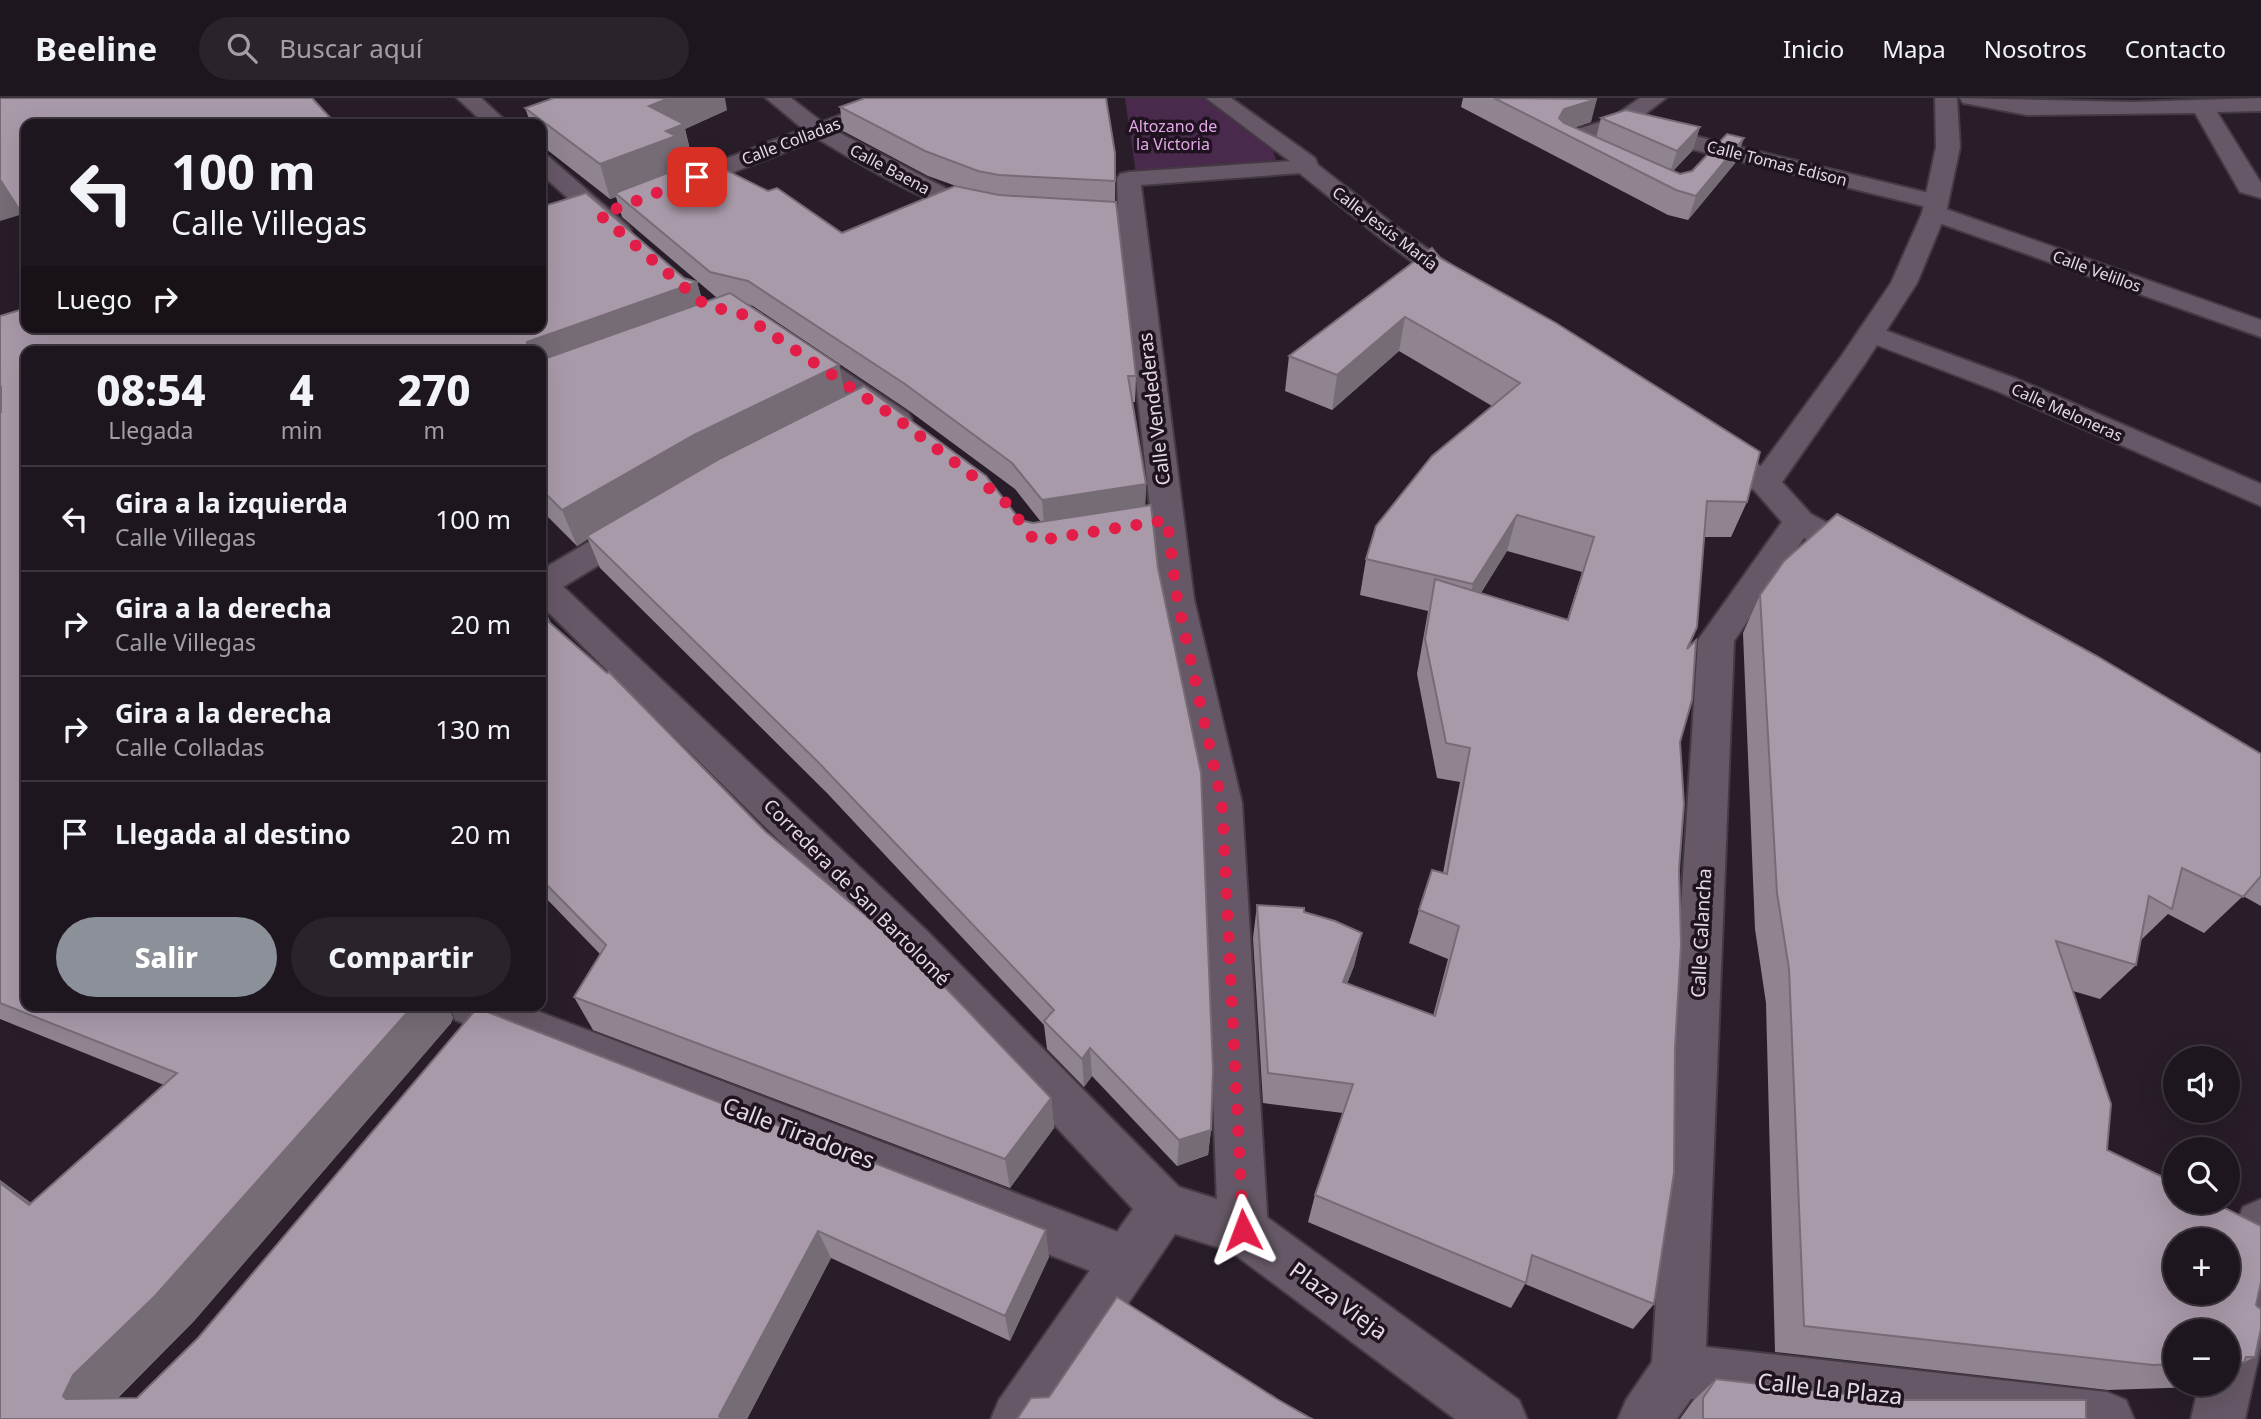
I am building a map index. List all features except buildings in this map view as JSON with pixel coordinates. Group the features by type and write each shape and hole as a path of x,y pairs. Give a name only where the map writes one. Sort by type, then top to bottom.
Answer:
{"street":[{"name":"Calle Baena","path":"777,98 818,130 945,198 1014,210"},
{"name":"Calle Colladas","path":"651,195 904,98"},
{"name":"Calle Jesús María","path":"1217,98 1307,163 1306,167 1393,236 1480,297"},
{"path":"1614,162 1567,140 1618,124 1655,98"},
{"path":"1765,483 1904,283 1935,207 1948,147 1945,98"},
{"path":"1971,98 2027,108 2261,103"},
{"path":"477,100 494,119"},
{"path":"2202,106 2249,187 2261,191"},
{"name":"Calle Tomas Edison","path":"1618,124 1705,155 1935,207"},
{"name":"Calle Vendederas","path":"1243,1230 1222,803 1177,598 1154,522 1118,216 1129,179 1306,167"},
{"path":"546,168 588,219 642,251"},
{"path":"588,219 626,205"},
{"name":"Calle Velillos","path":"1935,207 2261,329"},
{"name":"Calle Meloneras","path":"1871,333 2007,385 2261,496"},
{"path":"774,336 859,408 917,434"},
{"path":"1689,434 1765,483 1799,521 1896,575"},
{"path":"546,582 658,515"},
{"name":"Calle Calancha","path":"1678,1371 1716,640 1799,521"},
{"name":"Corredera de San Bartolomé","path":"546,590 911,943 1164,1208"},
{"name":"Calle Tiradores","path":"475,1022 1126,1260"},
{"path":"1018,1419 1164,1208"},
{"name":"Plaza Vieja","path":"1164,1208 1243,1230 1500,1419"},
{"path":"2240,1320 2261,1224"},
{"path":"1645,1419 1678,1371"},
{"name":"Calle La Plaza","path":"1678,1371 2106,1419"},
{"path":"2218,1419 2223,1396"}],"green space":[{"name":"Altozano de la Victoria","path":"1125,98 1209,98 1271,143 1276,160 1255,167 1136,174"}],"route":[{"path":"697,177 600,215 705,305 742,314 896,418 1002,498 1035,541 1167,520 1177,598 1222,803 1243,1230"}]}
